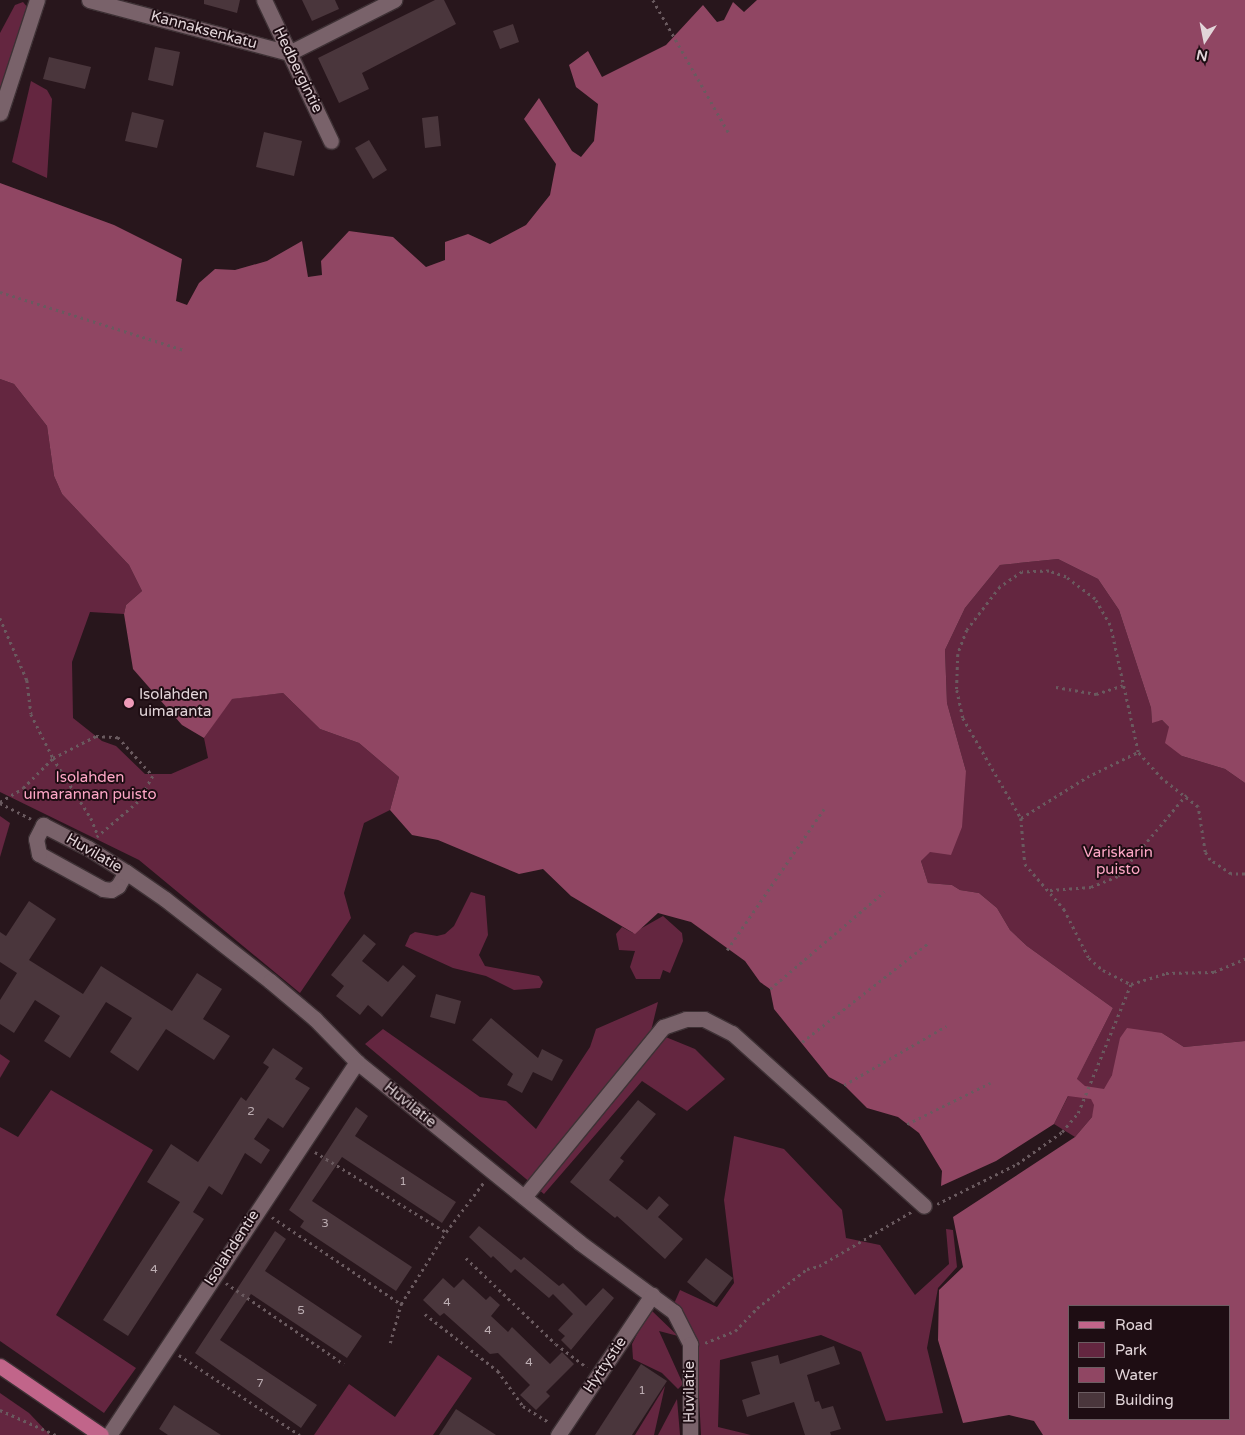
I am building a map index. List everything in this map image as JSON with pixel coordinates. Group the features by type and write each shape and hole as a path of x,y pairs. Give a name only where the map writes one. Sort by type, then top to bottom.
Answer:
{"main road":[{"path":"0,1366 101,1435"}],"street":[{"path":"0,113 37,0"},
{"name":"Kannaksenkatu","path":"90,0 289,52"},
{"name":"Hedbergintie","path":"264,0 332,141"},
{"path":"289,52 394,0"},
{"path":"43,825 36,840 39,854 103,889 111,890 118,886 126,872"},
{"name":"Huvilatie","path":"43,825 126,872 270,981 315,1019 356,1062 524,1197 674,1312 690,1344 690,1435"},
{"path":"524,1197 663,1027 686,1020 704,1020 732,1032 924,1206"},
{"name":"Isolahdentie","path":"109,1435 356,1062"},
{"name":"Hyttystie","path":"559,1432 652,1295"}],"path":[{"path":"653,0 730,135"},
{"path":"0,292 184,350"},
{"path":"1245,874 1231,874 1210,860 1205,852 1198,807 1186,795 1162,779 1138,752 1110,625 1095,599 1066,577 1049,571 1022,572 1000,587 977,613 958,654 957,690 963,718 1021,818 1025,864 1050,890 1089,958 1103,970 1131,984 1166,972 1214,972 1245,959"},
{"path":"0,618 27,680 30,714 52,758 91,818 98,835 138,802 153,776 118,737 96,736 52,758 23,788 0,803 43,825"},
{"path":"1056,688 1080,694 1096,694 1122,685"},
{"path":"1021,818 1087,777 1138,752"},
{"path":"1050,890 1091,887 1118,876 1186,795"},
{"path":"727,950 824,809"},
{"path":"770,988 884,892"},
{"path":"802,1042 927,944"},
{"path":"690,1344 711,1342 735,1331 757,1308 807,1269 819,1266 924,1206 938,1204 1017,1164 1062,1132 1078,1113 1098,1070 1131,984"},
{"path":"844,1085 946,1026"},
{"path":"907,1124 990,1083"},
{"path":"301,1143 446,1232"},
{"path":"390,1343 401,1304 446,1232 492,1171"},
{"path":"258,1208 401,1304"},
{"path":"466,1258 556,1344 599,1375"},
{"path":"214,1276 344,1364"},
{"path":"426,1314 498,1371 523,1406 559,1432"},
{"path":"167,1347 300,1435"},
{"path":"0,1410 56,1435"}],"green space":[{"path":"23,2 29,9 0,94 0,33 15,5"},
{"path":"31,81 47,90 52,99 47,178 12,162"},
{"name":"Isolahden uimarannan puisto","path":"0,379 14,384 47,426 54,476 62,494 129,565 142,591 126,605 124,614 90,612 72,662 73,718 102,741 116,746 145,774 171,774 208,758 204,738 231,699 283,693 320,729 359,743 399,777 390,810 364,823 344,893 351,918 300,993 139,860 0,792"},
{"name":"Variskarin puisto","path":"1058,559 1098,579 1119,610 1151,708 1152,722 1162,720 1169,727 1182,756 1225,769 1245,783 1245,1041 1184,1047 1162,1033 1112,1075 1092,1117 1075,1137 1054,1124 1113,1008 1027,946 1010,930 997,908 979,893 960,890 952,885 928,883 921,861 930,851 966,771 947,703 945,650 965,608 1000,565"},
{"path":"0,816 10,823 0,857"},
{"path":"471,892 485,896 488,935 479,955 485,966 539,976 543,982 540,988 514,990 486,976 453,968 405,946 410,935 415,932 437,936 445,934 454,926"},
{"path":"663,916 682,933 683,941 670,973 663,970 660,979 636,979 630,967 635,951 619,950 616,934 622,927 633,933"},
{"path":"658,1002 651,1031 695,1049 725,1079 687,1111 642,1081 544,1194 365,1044 383,1029 480,1097 506,1101 536,1129 590,1047 596,1029"},
{"path":"0,1054 10,1061 0,1078"},
{"path":"51,1090 153,1150 56,1315 136,1368 104,1413 0,1341 0,1127 18,1137"},
{"path":"734,1136 784,1149 842,1210 846,1238 880,1245 915,1295 949,1264 946,1229 953,1230 957,1267 938,1288 927,1348 943,1413 886,1421 861,1352 821,1335 720,1360 718,1427 751,1435 701,1435 696,1342 673,1306 680,1290 717,1307 734,1283 724,1200"},
{"path":"650,1309 678,1336 659,1331 683,1384 678,1389 662,1373 633,1359 632,1344"},
{"path":"438,1355 472,1378 433,1435 314,1435 349,1384 395,1417"},
{"path":"665,1386 654,1435 635,1435"},
{"path":"0,1393 29,1413 50,1435 0,1435"},
{"path":"677,1399 680,1435 658,1435"}],"water":[{"path":"757,0 1245,0 1245,783 1225,769 1182,756 1165,743 1169,727 1162,720 1152,723 1151,708 1119,610 1098,579 1058,559 1000,565 965,608 945,650 947,703 966,771 962,827 951,855 930,852 921,861 928,883 952,885 960,890 979,893 997,908 1010,930 1027,946 1113,1008 1077,1079 1085,1086 1104,1089 1112,1075 1120,1038 1127,1028 1162,1033 1184,1047 1245,1041 1245,1435 1043,1435 1034,1421 1009,1415 963,1423 938,1340 939,1290 963,1267 953,1217 1075,1137 1092,1117 1094,1105 1091,1099 1068,1096 1054,1124 996,1161 941,1186 942,1171 919,1133 898,1117 867,1108 844,1085 829,1077 774,1009 770,989 760,982 745,961 691,922 658,913 635,934 571,896 543,869 519,874 438,840 412,835 390,810 399,777 359,743 320,729 283,693 232,699 204,738 182,725 133,669 124,614 126,605 142,591 129,565 62,494 54,476 47,426 14,384 0,379 0,183 114,225 182,259 176,301 187,305 199,283 215,269 235,270 267,261 302,241 308,277 322,275 321,261 349,231 393,237 426,267 445,260 445,242 468,234 490,244 526,225 550,195 556,164 524,119 539,98 572,151 581,157 594,141 598,104 576,87 569,65 588,51 602,77 666,45 703,5 717,22 724,20 733,2 744,12"}],"building":[{"path":"204,0 240,0 237,13 204,4"},
{"path":"302,0 335,0 339,9 312,21"},
{"path":"435,0 444,0 456,24 362,73 369,89 339,103 318,58"},
{"path":"513,24 519,42 500,49 493,31"},
{"path":"155,47 180,52 173,86 148,80"},
{"path":"49,57 91,67 85,89 43,79"},
{"path":"132,112 164,120 157,148 125,141"},
{"path":"438,116 441,146 425,148 422,118"},
{"path":"264,132 302,141 294,176 256,167"},
{"path":"369,140 387,170 373,179 355,148"},
{"path":"29,901 56,919 29,960 83,994 101,966 172,1011 197,973 222,989 203,1019 230,1036 214,1060 166,1029 138,1071 110,1052 132,1018 106,1002 70,1058 44,1041 60,1016 35,1000 14,1033 0,1024 0,1000 17,973 0,962 0,932 6,936"},
{"path":"364,934 376,944 362,961 388,982 403,965 416,976 382,1017 368,1005 360,1015 336,996 344,986 331,975"},
{"path":"436,994 461,1001 455,1024 430,1017"},
{"path":"491,1018 538,1058 542,1049 563,1060 552,1081 533,1072 522,1093 507,1085 513,1074 472,1040"},
{"path":"273,1048 303,1068 295,1079 310,1088 283,1128 268,1118 254,1139 270,1150 261,1164 245,1153 222,1195 209,1186 193,1212 204,1219 128,1336 103,1320 180,1202 147,1182 171,1144 198,1162 241,1097 246,1101 269,1067 263,1063"},
{"path":"638,1100 656,1114 620,1158 624,1161 609,1180 647,1210 659,1196 669,1205 658,1217 683,1239 665,1259 617,1216 615,1218 570,1182"},
{"path":"356,1107 368,1116 355,1136 456,1202 442,1223 342,1157 312,1201 412,1267 396,1291 300,1227 304,1221 289,1210"},
{"path":"479,1226 521,1260 524,1257 559,1286 563,1283 586,1306 603,1288 614,1298 571,1350 561,1340 565,1336 558,1330 573,1314 553,1294 549,1298 515,1269 511,1273 493,1256 491,1258 469,1237"},
{"path":"275,1231 286,1239 265,1271 362,1336 347,1358 251,1294 220,1340 317,1405 301,1428 195,1353"},
{"path":"706,1258 733,1278 714,1303 687,1282"},
{"path":"443,1278 454,1288 463,1279 486,1300 490,1296 500,1305 491,1316 508,1332 512,1327 550,1364 562,1352 574,1364 546,1392 550,1396 536,1410 520,1395 530,1385 498,1353 490,1354 444,1313 440,1316 423,1300"},
{"path":"834,1346 840,1364 807,1375 815,1402 819,1401 822,1409 833,1406 841,1429 830,1432 831,1435 805,1435 794,1402 747,1417 742,1400 760,1394 751,1362 778,1355 780,1364"},
{"path":"641,1364 667,1381 632,1435 595,1435"},
{"path":"174,1405 221,1435 168,1435 159,1429"},
{"path":"456,1409 496,1435 439,1435"}],"place":[{"name":"Isolahden uimaranta","path":"129,703"}]}
